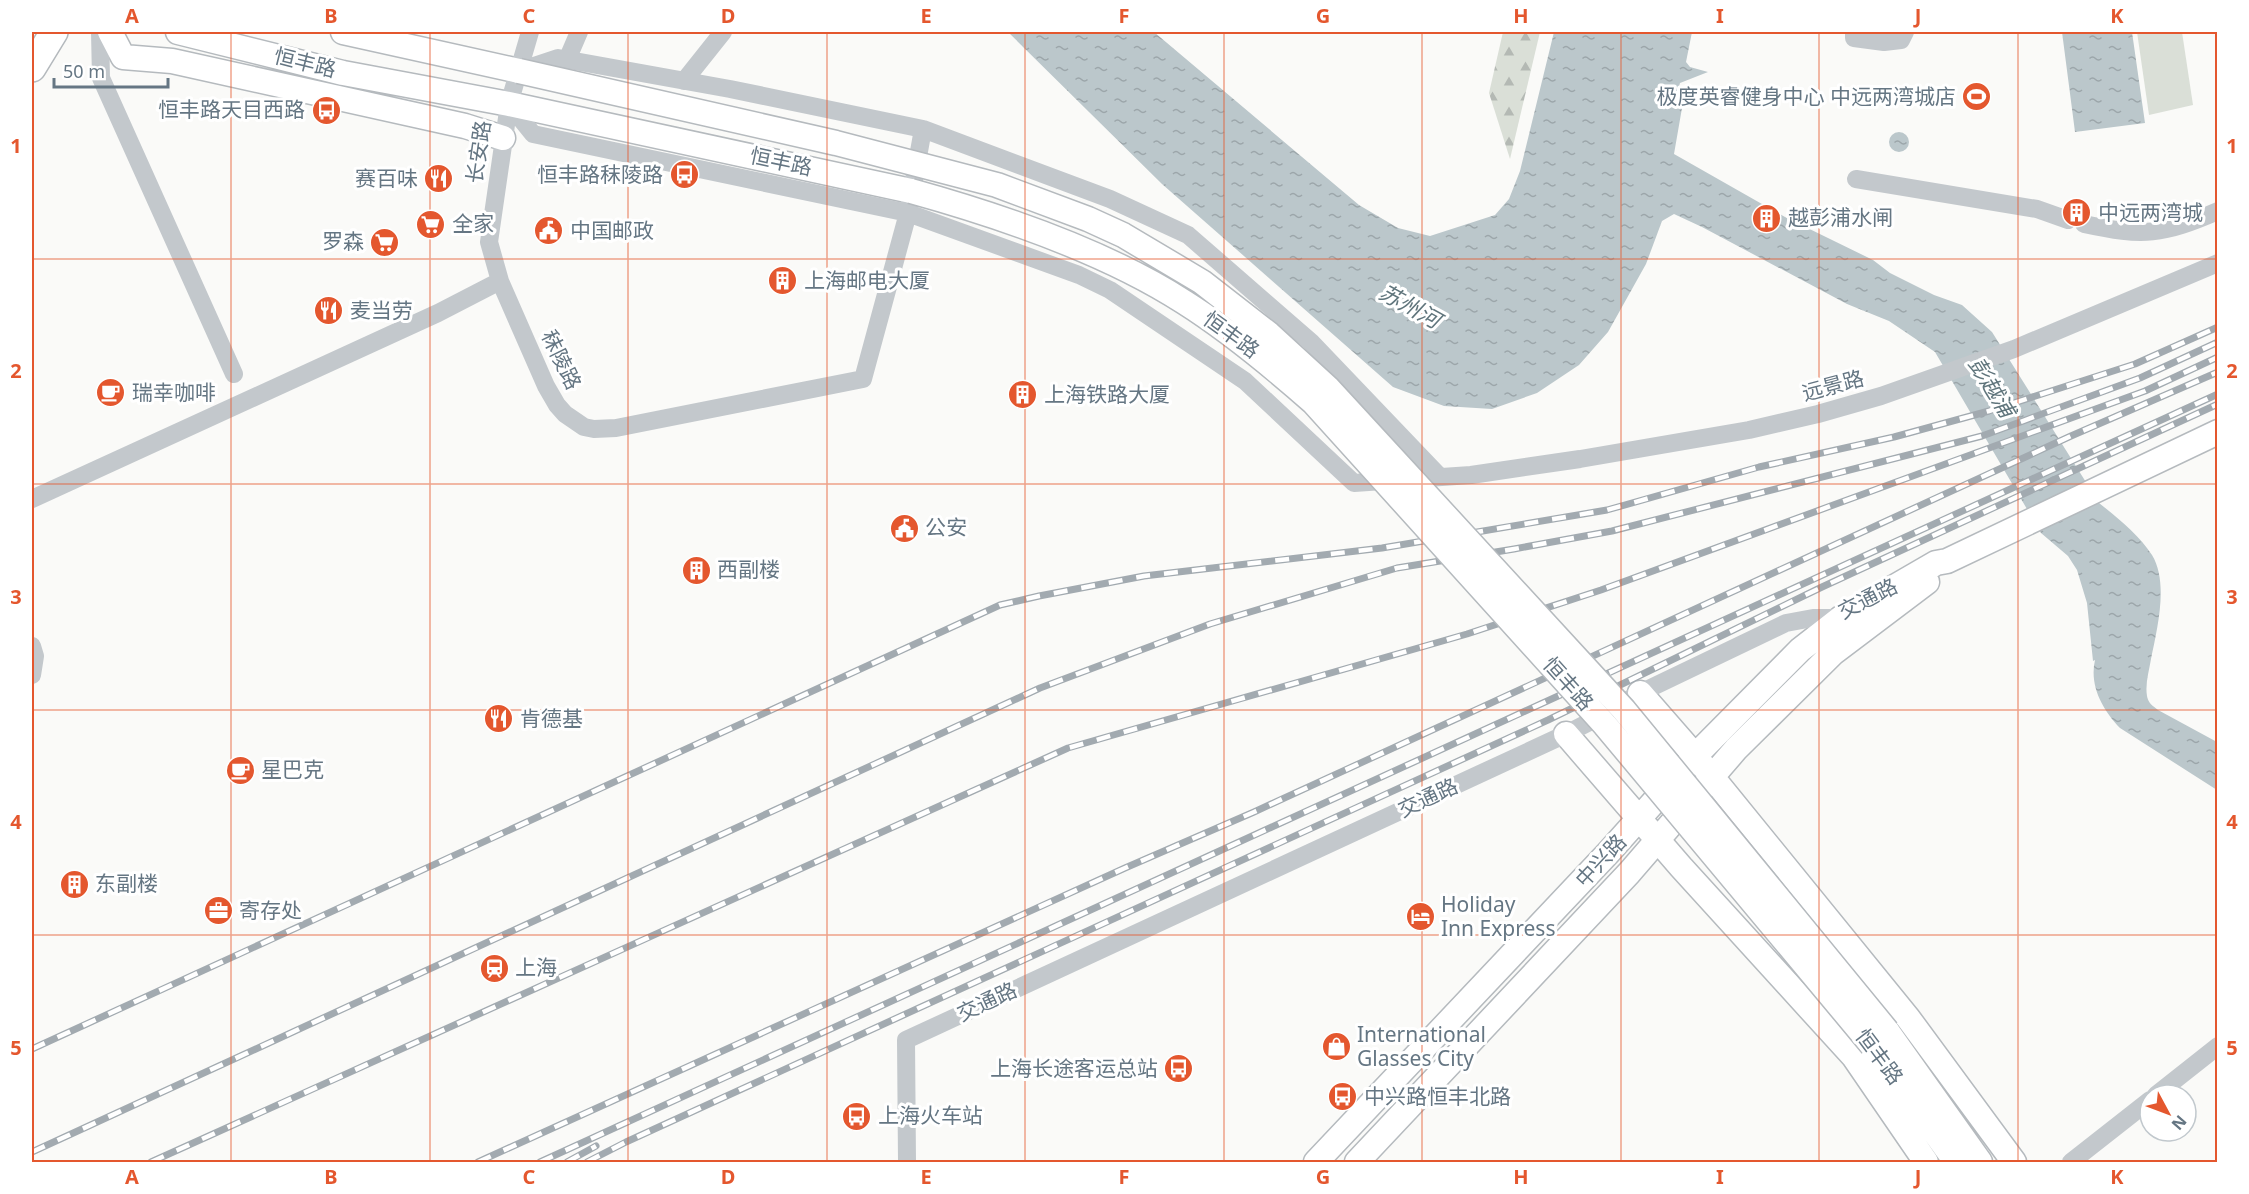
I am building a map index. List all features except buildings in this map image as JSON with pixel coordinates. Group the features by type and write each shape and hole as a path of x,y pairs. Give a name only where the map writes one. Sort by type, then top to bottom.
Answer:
{"highway":[{"path":"32,66 54,32"}],"main road":[{"path":"110,32 123,57 172,61 465,126 503,138"},
{"name":"恒丰路","path":"178,32 343,73 509,104 945,200 1111,261 1164,290 1217,324 1313,402 1605,725 1880,1038 1956,1162"},
{"name":"恒丰路","path":"343,32 836,142 997,185 1088,219 1123,235 1202,282 1261,327 1328,388 1624,710 1880,1038 1980,1162"},
{"path":"383,108 386,80"},
{"name":"交通路","path":"1848,626 1874,597 1936,563 1947,561 2217,432"},
{"name":"中兴路","path":"1316,1162 1640,819 1695,756 1800,650 1848,626"},
{"name":"中兴路","path":"1357,1162 1629,873 1736,748 1815,669 1848,626"},
{"path":"1640,693 1695,756 1908,1018 2014,1162"},
{"name":"恒丰路","path":"1566,734 1657,840 1854,1057 1926,1162"}],"street":[{"path":"100,32 101,78 234,374"},
{"name":"长安路","path":"500,280 489,242 509,104 530,32"},
{"path":"567,60 579,32"},
{"path":"684,81 723,32"},
{"path":"1854,32 1854,38 1884,42 1901,40 1905,32"},
{"path":"519,71 558,58 923,129 1110,199 1188,235 1311,342 1440,477"},
{"name":"远景路","path":"509,104 533,134 908,213 1012,249 1079,276 1110,291 1245,381 1354,483 1471,475 1569,461 1749,430 1818,414 1945,375 2014,349 2217,263"},
{"name":"秣陵路","path":"500,280 546,386 565,414 584,427 616,428 863,379 908,213 923,129"},
{"path":"1856,179 2037,209 2076,222 2120,232 2149,233 2183,226 2217,211"},
{"path":"32,499 438,313 500,280"},
{"name":"交通路","path":"907,1162 906,1040 1566,734 1640,693 1786,623 1813,618 1848,626"},
{"path":"32,646 35,656 32,675"},
{"path":"2171,1083 2217,1046"},
{"path":"2071,1162 2138,1109"}],"green space":[{"path":"1503,32 1540,32 1510,159 1489,93"},
{"path":"2137,32 2182,32 2193,105 2149,115"}],"water":[{"path":"1008,32 1154,32 1359,205 1398,228 1430,236 1495,215 1509,199 1520,171 1554,32 1692,32 1686,62 1690,67 1708,72 1680,83 1674,104 1682,108 1674,154 1785,217 1873,260 1890,273 1934,295 1962,305 1992,332 2099,503 2135,534 2152,555 2157,566 2161,592 2147,682 2148,698 2158,710 2217,742 2217,790 2120,728 2108,713 2099,697 2094,679 2095,660 2093,661 2087,603 2077,570 2068,556 2041,533 1935,352 1889,321 1847,304 1674,214 1662,221 1646,264 1608,332 1579,365 1537,393 1492,409 1444,406 1393,387 1162,184"},
{"path":"2062,32 2132,32 2145,123 2075,132"},
{"path":"1899,132 1906,135 1909,142 1906,149 1899,152 1892,149 1889,142 1892,135"}],"railway":[{"path":"32,1049 1000,605 1144,576 1382,548 1607,510 1759,467 1894,437 1989,411 2135,364 2218,327"},
{"path":"32,1152 1040,688 1210,624 1397,568 1612,531 1982,436 2140,378 2218,342"},
{"path":"151,1162 1068,748 1467,634 1601,590 2145,391 2218,357"},
{"path":"478,1162 1125,868 1254,812 2071,436 2218,372"},
{"path":"540,1162 2218,394"},
{"path":"587,1162 626,1142 1548,720 1822,587 2218,404"},
{"path":"567,1162 596,1146"}],"place":[{"name":"极度英睿健身中心 中远两湾城店","path":"1977,97"},
{"name":"恒丰路天目西路","path":"326,110"},
{"name":"恒丰路秣陵路","path":"684,175"},
{"name":"赛百味","path":"439,179"},
{"name":"中远两湾城","path":"2077,213"},
{"name":"越彭浦水闸","path":"1767,218"},
{"name":"全家","path":"431,224"},
{"name":"中国邮政","path":"549,231"},
{"name":"罗森","path":"385,242"},
{"name":"上海邮电大厦","path":"783,281"},
{"name":"麦当劳","path":"329,311"},
{"name":"瑞幸咖啡","path":"111,393"},
{"name":"上海铁路大厦","path":"1023,395"},
{"name":"公安","path":"904,528"},
{"name":"西副楼","path":"696,570"},
{"name":"肯德基","path":"499,719"},
{"name":"星巴克","path":"240,770"},
{"name":"东副楼","path":"74,884"},
{"name":"寄存处","path":"218,911"},
{"name":"Holiday Inn Express","path":"1420,917"},
{"name":"上海","path":"494,968"},
{"name":"International Glasses City","path":"1336,1047"},
{"name":"上海长途客运总站","path":"1179,1069"},
{"name":"中兴路恒丰北路","path":"1343,1097"},
{"name":"上海火车站","path":"857,1116"}],"water label":[{"name":"苏州河","path":"1410,306"},
{"name":"彭越浦","path":"1992,387"}]}
